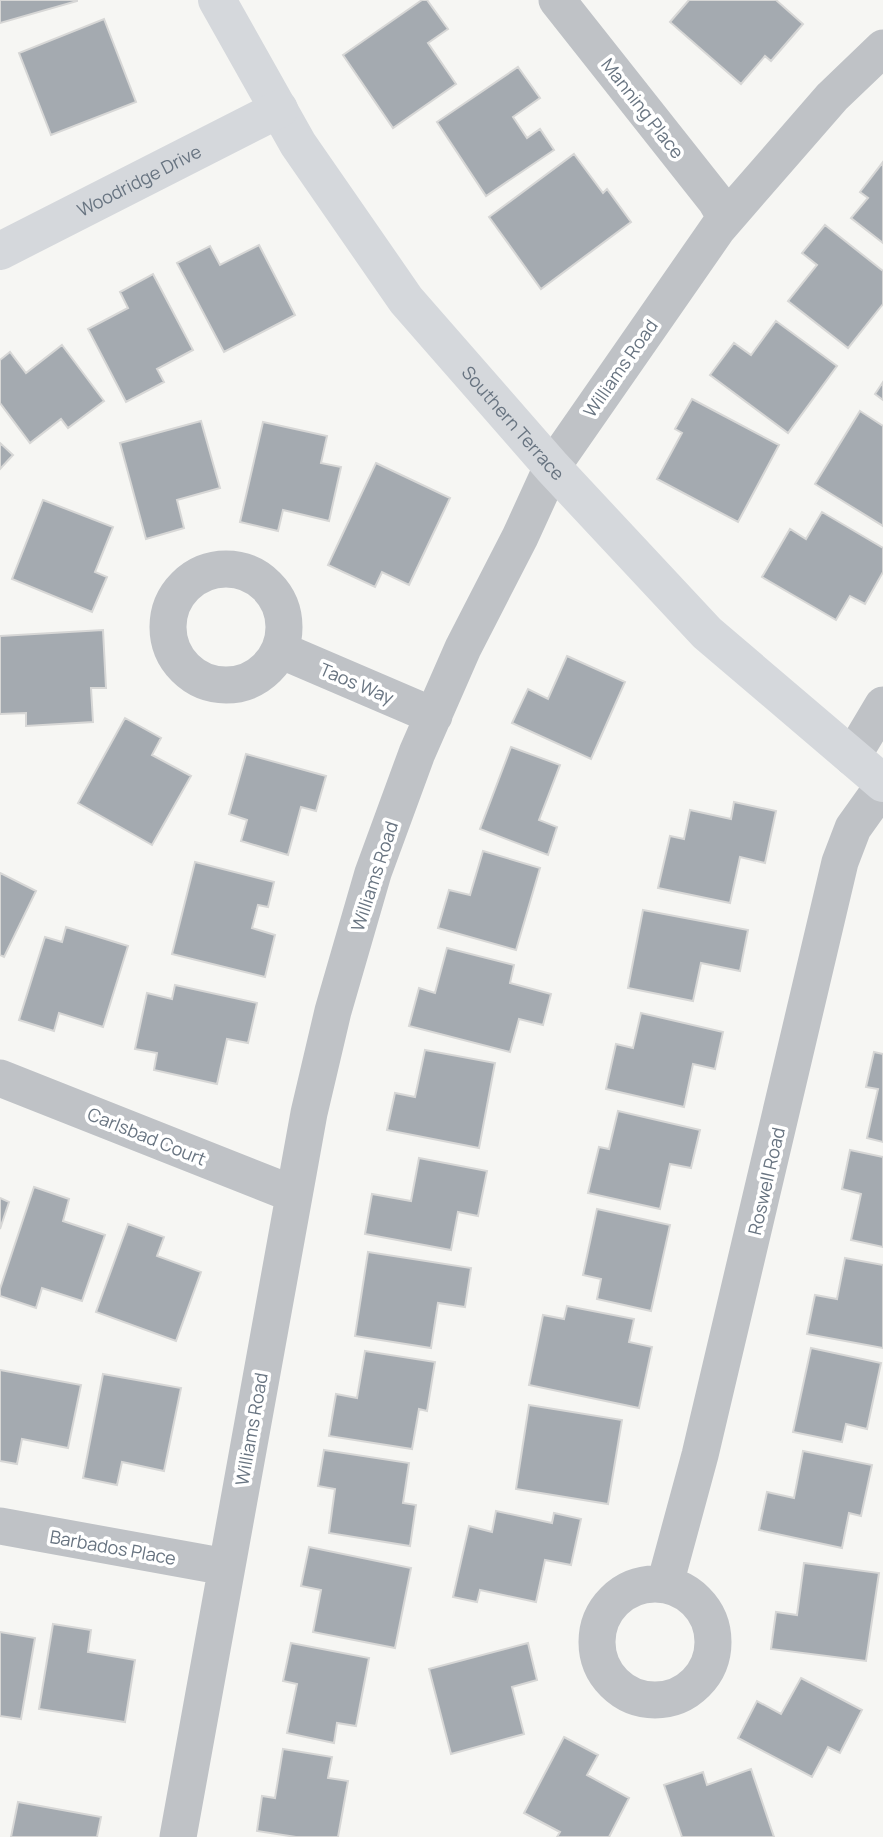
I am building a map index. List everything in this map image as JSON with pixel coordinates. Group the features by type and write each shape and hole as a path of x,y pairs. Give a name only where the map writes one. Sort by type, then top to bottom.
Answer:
{"street":[{"name":"Southern Terrace","path":"217,0 298,144 406,300 551,467 707,633 883,784"},
{"name":"Manning Place","path":"557,0 716,201 726,218"},
{"name":"Williams Road","path":"178,1837 309,1113 333,1011 373,873 434,716 463,648 520,537 551,467 726,218 832,97 883,48"},
{"name":"Woodridge Drive","path":"0,251 279,109"},
{"name":"Taos Way","path":"280,650 434,716"},
{"path":"852,757 883,705"},
{"name":"Roswell Road","path":"665,1584 706,1430 840,862 853,828 883,784"},
{"name":"Carlsbad Court","path":"0,1078 293,1194"},
{"name":"Barbados Place","path":"0,1526 226,1567"}],"building":[{"path":"0,0 77,0 77,1 0,23"},
{"path":"422,0 427,0 448,29 428,43 456,84 393,128 343,55"},
{"path":"689,0 776,0 803,24 771,61 765,56 741,84 670,22"},
{"path":"104,19 136,102 51,135 19,53"},
{"path":"518,67 540,98 513,117 527,138 540,129 554,150 486,196 437,122"},
{"path":"574,154 603,193 607,189 631,222 541,289 489,217"},
{"path":"883,162 883,243 851,218 868,198 860,192"},
{"path":"825,225 883,271 883,304 848,348 788,301 817,265 802,253"},
{"path":"259,245 295,315 224,352 177,263 210,246 220,265"},
{"path":"153,274 193,350 157,369 164,382 126,402 88,329 128,308 120,292"},
{"path":"776,321 837,366 788,433 710,375 734,343 751,355"},
{"path":"62,345 104,401 68,428 61,419 30,443 0,403 0,360 10,352 26,373"},
{"path":"883,382 883,400 875,394"},
{"path":"692,399 779,445 738,522 657,479 682,433 675,429"},
{"path":"860,411 883,426 883,526 815,484"},
{"path":"201,421 220,488 177,500 184,528 146,539 120,443"},
{"path":"263,422 327,436 321,463 341,467 329,521 283,510 278,531 240,522"},
{"path":"0,443 13,455 0,469"},
{"path":"376,463 450,498 409,585 382,572 375,587 328,565"},
{"path":"43,500 113,527 95,572 107,577 92,612 12,579"},
{"path":"822,512 883,548 883,572 865,604 850,596 836,620 762,577 790,529 806,539"},
{"path":"103,630 106,688 91,688 93,722 26,726 26,713 0,714 0,636"},
{"path":"567,656 625,682 591,759 512,723 528,689 548,699"},
{"path":"125,718 161,738 152,755 191,776 152,845 78,803"},
{"path":"511,747 560,765 539,820 557,827 548,855 480,829"},
{"path":"246,754 326,776 316,811 301,807 288,855 241,841 247,820 229,814"},
{"path":"734,802 776,811 765,863 740,857 730,903 658,888 670,836 684,839 690,810 731,819"},
{"path":"483,851 540,868 516,950 438,928 449,890 470,895"},
{"path":"195,862 274,882 268,907 258,905 252,928 275,935 265,977 172,954"},
{"path":"0,873 36,891 4,957 0,955"},
{"path":"643,910 748,930 740,971 701,963 693,1001 628,988"},
{"path":"66,927 128,946 103,1027 59,1013 54,1031 19,1020 45,937 62,942"},
{"path":"447,948 514,965 510,983 551,994 543,1025 519,1019 510,1052 409,1026 419,988 435,993"},
{"path":"175,985 257,1003 248,1043 227,1039 217,1084 154,1070 157,1053 135,1049 147,993 172,999"},
{"path":"641,1013 723,1032 715,1069 693,1064 684,1107 606,1089 616,1044 633,1048"},
{"path":"425,1050 495,1063 479,1148 387,1130 395,1093 415,1097"},
{"path":"874,1052 883,1054 883,1142 867,1138 878,1089 866,1087"},
{"path":"618,1111 700,1130 691,1168 670,1164 660,1209 588,1193 599,1147 609,1149"},
{"path":"850,1150 883,1157 883,1247 851,1240 861,1194 842,1189"},
{"path":"419,1158 487,1171 478,1216 458,1212 451,1250 365,1234 372,1194 411,1201"},
{"path":"34,1187 69,1199 63,1221 105,1235 82,1301 42,1288 36,1308 0,1296"},
{"path":"0,1198 9,1202 0,1229"},
{"path":"597,1209 670,1225 651,1311 597,1299 601,1279 583,1275"},
{"path":"128,1224 164,1237 157,1256 201,1272 176,1341 96,1312"},
{"path":"368,1252 471,1268 465,1307 438,1303 431,1348 355,1336"},
{"path":"845,1258 883,1265 883,1348 807,1334 815,1295 837,1299"},
{"path":"567,1306 634,1319 629,1342 652,1347 639,1408 529,1385 543,1315 564,1319"},
{"path":"811,1348 881,1363 867,1429 846,1424 842,1442 793,1432"},
{"path":"365,1351 435,1362 427,1411 419,1409 412,1449 329,1436 336,1394 357,1398"},
{"path":"0,1370 81,1385 68,1448 22,1439 17,1464 0,1461"},
{"path":"103,1374 181,1388 164,1471 122,1462 117,1485 83,1478"},
{"path":"529,1405 622,1420 608,1504 516,1489"},
{"path":"324,1450 409,1463 403,1503 416,1505 410,1546 329,1533 335,1489 318,1486"},
{"path":"803,1451 872,1465 861,1516 849,1513 842,1548 759,1530 767,1492 794,1498"},
{"path":"496,1511 552,1523 554,1513 581,1519 571,1565 545,1560 536,1602 480,1590 477,1602 453,1597 469,1526 492,1532"},
{"path":"309,1547 411,1568 395,1648 313,1632 321,1590 301,1586"},
{"path":"804,1563 879,1573 866,1661 771,1649 776,1612 797,1615"},
{"path":"53,1624 91,1630 88,1652 135,1660 125,1722 39,1709"},
{"path":"0,1632 35,1638 21,1719 0,1716"},
{"path":"291,1643 369,1658 356,1726 337,1723 334,1743 287,1733 297,1684 283,1681"},
{"path":"528,1643 537,1680 512,1687 524,1734 451,1754 429,1669"},
{"path":"801,1678 862,1710 840,1753 828,1747 812,1777 738,1738 757,1701 781,1714"},
{"path":"564,1737 598,1755 587,1775 629,1798 609,1837 557,1837 560,1832 524,1813"},
{"path":"283,1749 332,1757 328,1778 348,1781 338,1837 296,1837 257,1831 262,1796 275,1798"},
{"path":"751,1769 774,1837 682,1837 664,1785 703,1772 707,1785"},
{"path":"18,1802 101,1817 97,1837 11,1837"}]}
